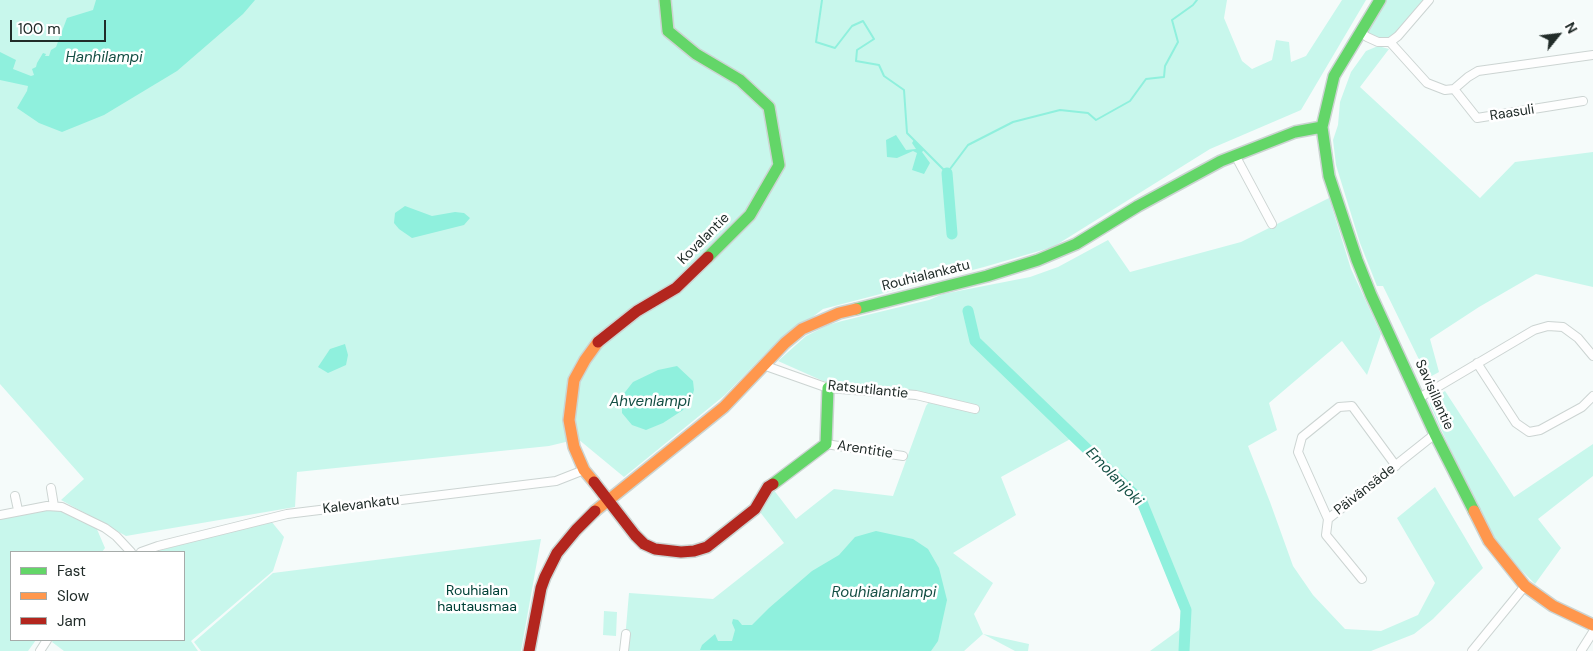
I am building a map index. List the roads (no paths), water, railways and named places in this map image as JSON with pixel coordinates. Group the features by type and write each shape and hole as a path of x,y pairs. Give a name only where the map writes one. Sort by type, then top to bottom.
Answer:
{"street":[{"name":"Kovalantie","path":"665,0 668,31 696,54 740,80 769,107 778,166 750,215 676,288 637,311 598,342 574,380 569,420 574,447 584,470 644,544 655,549 681,552 707,547 755,509 768,487 826,444"},
{"path":"1322,127 1334,76 1380,0"},
{"path":"1360,32 1367,38 1378,42 1390,42 1398,36 1429,0"},
{"path":"1390,42 1427,83 1445,90 1454,89 1478,71 1593,55"},
{"name":"Raasuli","path":"1454,89 1477,118 1583,101"},
{"name":"Rouhialankatu","path":"529,651 540,588 557,553 576,530 607,500 724,407 785,342 802,329 827,317 987,276 1053,254 1076,244 1108,223 1186,179 1235,156 1295,132 1322,127"},
{"name":"Savisillantie","path":"1322,127 1329,176 1357,260 1371,295 1435,434 1489,541 1525,586 1553,606 1593,625"},
{"path":"1235,156 1272,224"},
{"path":"1419,398 1534,330 1548,326 1563,327 1578,338 1593,356"},
{"path":"1477,363 1516,423 1529,432 1540,430 1582,407 1593,396"},
{"name":"Ratsutilantie","path":"763,365 828,388 916,395 975,409"},
{"path":"826,444 828,388"},
{"path":"1328,519 1298,452 1302,437 1339,407 1352,406 1396,466"},
{"name":"Päivänsäde","path":"1362,579 1326,535 1328,519 1435,434"},
{"name":"Arentitie","path":"826,444 904,456"},
{"name":"Kalevankatu","path":"144,551 287,514 556,481 584,470"},
{"path":"50,488 54,506"},
{"path":"15,496 18,510"},
{"path":"0,515 18,510 54,506 62,507 105,528 116,536 128,551 158,546"},
{"path":"1472,651 1525,586"},
{"path":"1582,651 1593,632"},
{"path":"624,651 626,634"}],"water":[{"name":"Hanhilampi","path":"96,0 255,0 243,14 177,71 104,115 62,132 39,123 17,108 28,86 0,80 0,52 16,60 13,69 31,76 34,75 32,69 36,67 43,53 46,54 45,56 49,56 51,50 56,47 67,18 93,10"},
{"path":"896,135 906,150 916,149 912,143 914,140 924,150 922,152 930,163 924,174 912,170 917,153 913,151 897,158 887,157 886,140"},
{"path":"405,206 432,216 455,212 464,213 470,218 464,225 412,238 394,223 395,213"},
{"path":"345,344 348,355 346,365 328,373 318,367 330,349"},
{"name":"Ahvenlampi","path":"677,366 693,381 694,390 692,397 683,410 663,423 646,430 632,425 622,413 622,396 633,382 658,370"},
{"name":"Rouhialanlampi","path":"876,531 913,539 928,549 939,568 947,600 938,641 931,651 700,650 702,645 715,634 718,641 732,641 735,630 732,623 733,619 738,620 742,625 752,625 812,571 839,555 855,537"}],"waterway":[{"path":"822,0 816,42 835,48 852,26 863,21 874,39 857,50 856,61 879,65 884,76 904,90 907,133 947,173 968,145 1013,122 1060,110 1088,113 1096,120 1130,101 1146,79 1164,77 1165,66 1178,42 1172,20 1197,0"},
{"path":"947,173 952,234"},
{"name":"Emolanjoki","path":"968,311 975,341 1142,502 1186,610 1184,651"}],"park label":[{"name":"Rouhialan hautausmaa","path":"477,600"}]}
